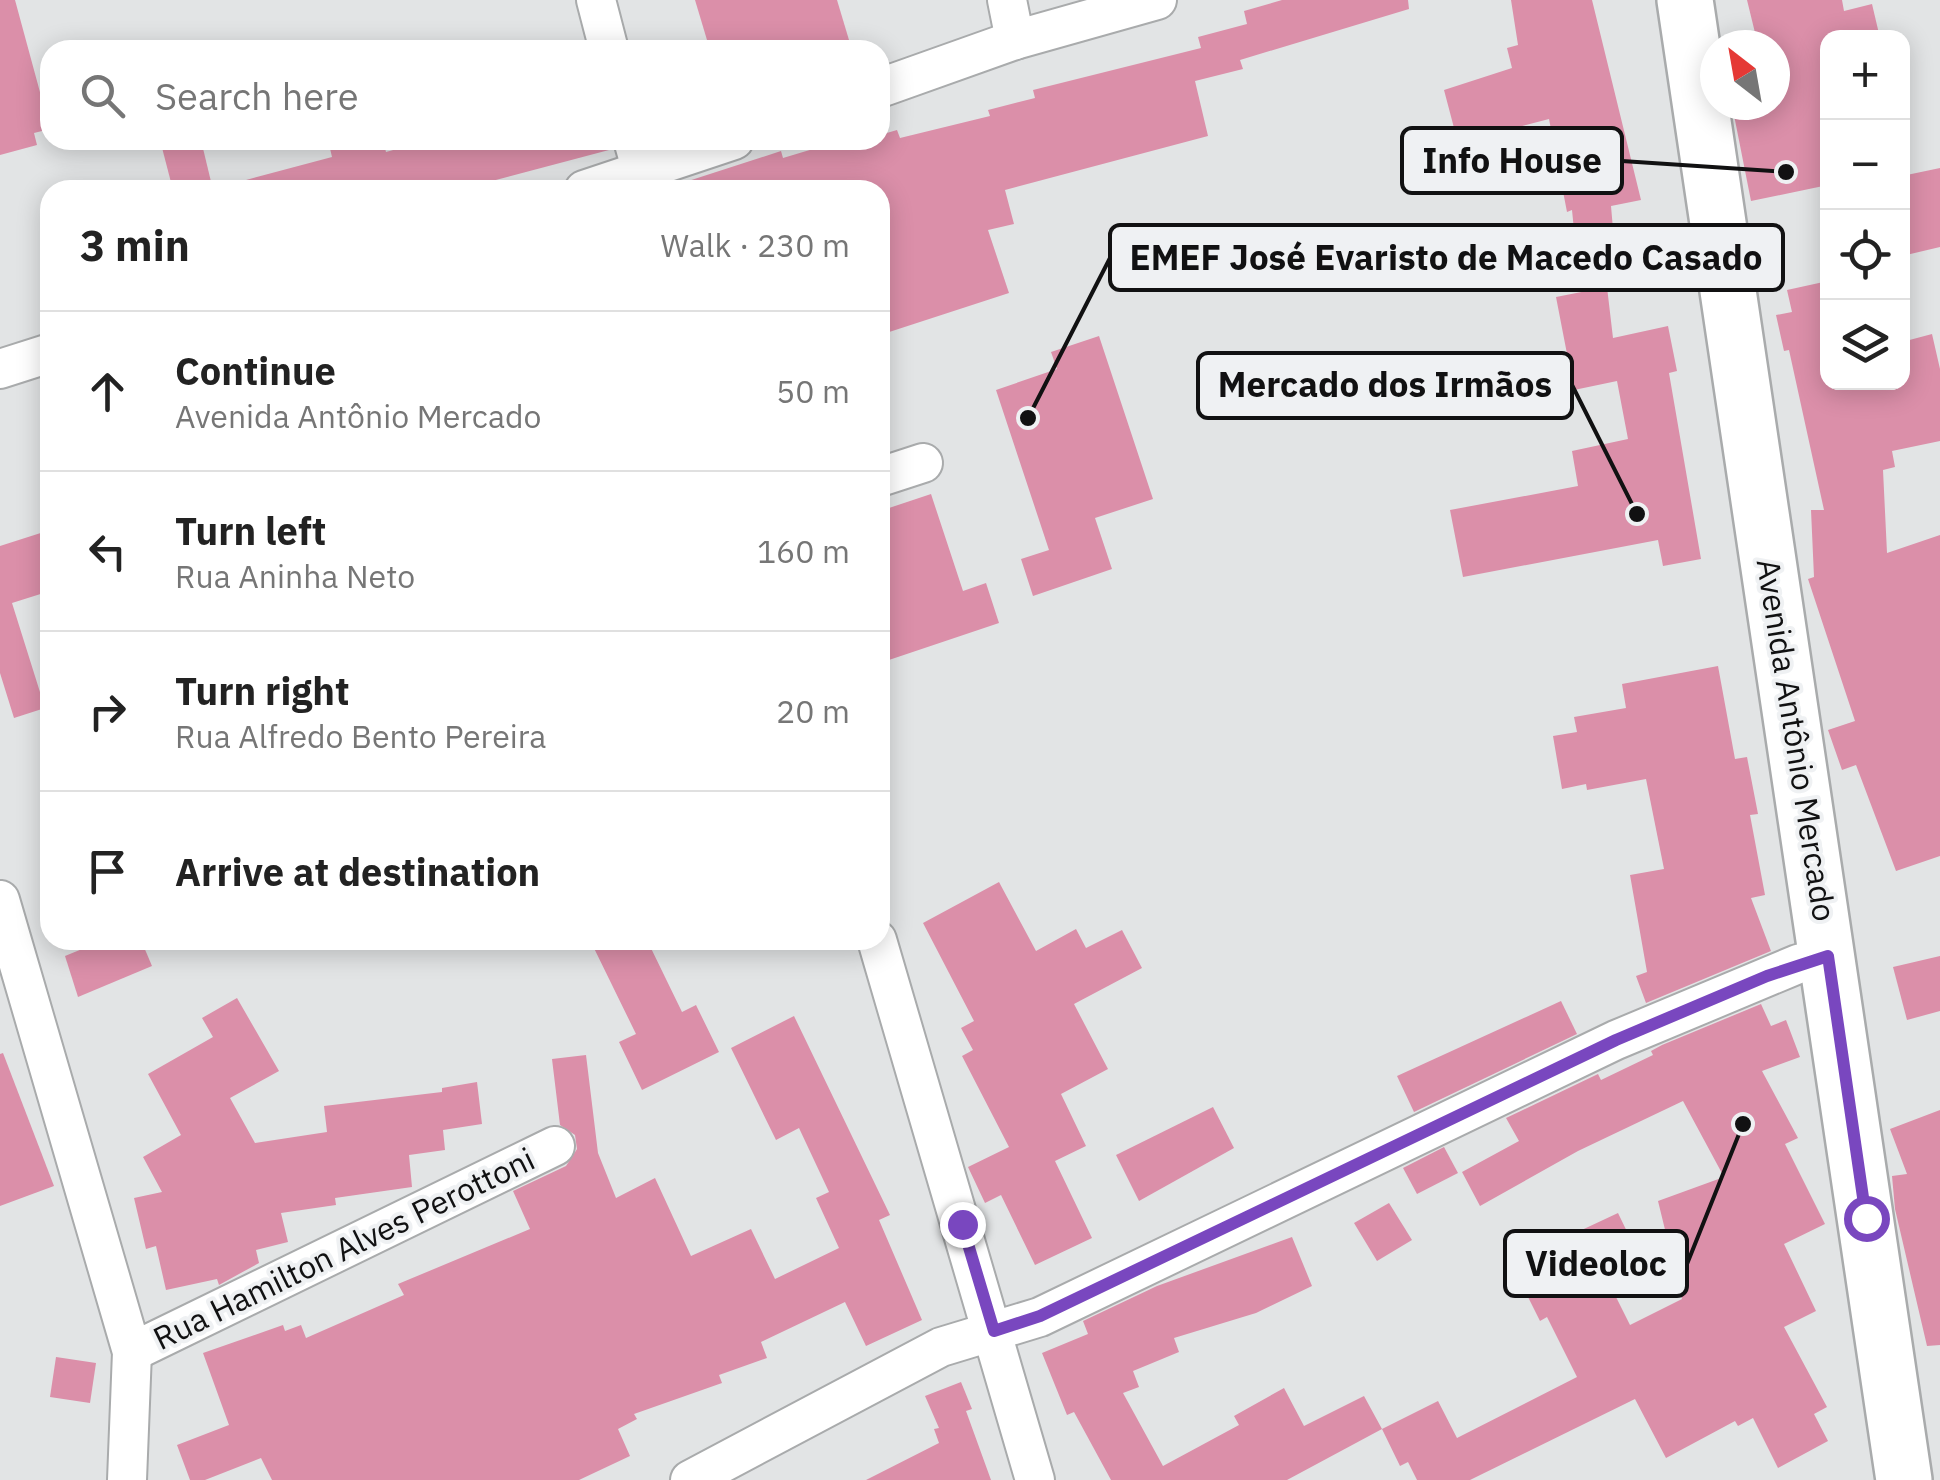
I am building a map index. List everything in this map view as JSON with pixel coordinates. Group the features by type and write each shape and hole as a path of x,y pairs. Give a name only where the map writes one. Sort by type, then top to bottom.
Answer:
{"street":[{"path":"596,0 606,40"},
{"path":"1007,0 1015,40"},
{"path":"890,84 1015,40 1157,0"},
{"name":"Avenida Antônio Mercado","path":"1685,0 1904,1480"},
{"path":"610,180 701,150"},
{"path":"0,368 40,356"},
{"path":"890,474 923,463"},
{"path":"0,900 132,1352 127,1480"},
{"path":"880,950 1035,1480"},
{"path":"690,1480 941,1347 1040,1316 1616,1040 1767,976 1828,956"},
{"name":"Rua Hamilton Alves Perottoni","path":"132,1352 555,1146"}],"building":[{"path":"0,0 15,0 40,92 40,132 34,133 37,145 0,155"},
{"path":"695,0 837,0 849,40 707,40"},
{"path":"1282,0 1408,0 1409,9 1240,60 1243,69 1195,81 1208,136 1005,190 1014,224 988,230 1009,293 890,332 890,180 691,180 781,151 783,158 810,150 890,150 890,132 897,130 900,138 990,116 988,110 1035,98 1033,90 1201,48 1198,37 1247,24 1244,11"},
{"path":"1511,0 1592,0 1641,200 1611,206 1617,275 1579,280 1572,210 1567,212 1549,119 1458,143 1444,90 1512,68 1507,48 1518,45"},
{"path":"1747,0 1842,0 1844,11 1872,4 1878,30 1820,30 1820,187 1751,201 1735,120 1790,120 1790,30 1754,30"},
{"path":"163,150 203,150 211,180 170,180"},
{"path":"330,150 609,150 496,180 246,180 332,157"},
{"path":"1940,168 1940,247 1910,254 1910,210 1910,174"},
{"path":"1820,283 1820,390 1910,390 1910,340 1932,334 1940,369 1940,441 1892,451 1895,467 1883,470 1887,553 1940,535 1940,856 1896,871 1856,765 1842,770 1828,730 1855,721 1808,579 1814,577 1811,510 1824,510 1789,350 1784,351 1776,315 1792,312 1787,290"},
{"path":"1607,287 1613,338 1668,326 1677,371 1669,373 1701,559 1663,566 1658,540 1463,577 1450,510 1578,486 1572,451 1628,439 1617,381 1574,390 1556,297"},
{"path":"1099,336 1153,499 1095,518 1112,569 1033,596 1021,559 1049,550 996,390 1057,369 1051,352"},
{"path":"931,494 963,591 986,583 999,623 890,660 890,508"},
{"path":"40,533 40,594 12,603 40,692 40,710 14,718 0,673 0,546"},
{"path":"1718,666 1735,759 1747,757 1758,814 1750,815 1765,895 1751,898 1771,951 1646,1003 1636,976 1647,972 1630,875 1664,869 1646,779 1587,790 1586,784 1562,789 1553,736 1577,732 1574,717 1626,708 1622,684"},
{"path":"999,882 1036,951 1076,929 1086,948 1122,930 1142,968 1074,1004 1108,1069 1061,1094 1086,1146 1055,1161 1092,1238 1035,1265 1001,1195 985,1203 968,1167 1009,1147 962,1056 973,1050 961,1028 974,1021 923,923"},
{"path":"80,950 145,950 152,966 78,997 65,956"},
{"path":"595,950 652,950 682,1012 696,1005 719,1052 642,1090 619,1042 636,1034"},
{"path":"1940,956 1940,1011 1907,1020 1893,967"},
{"path":"237,998 279,1071 230,1098 255,1143 327,1132 324,1106 442,1092 442,1088 477,1082 482,1124 443,1130 445,1150 409,1155 412,1187 335,1198 336,1205 281,1213 288,1242 256,1250 259,1263 219,1285 217,1279 166,1290 156,1246 146,1249 134,1198 162,1192 143,1157 181,1135 148,1074 213,1037 202,1018"},
{"path":"1561,1001 1577,1034 1414,1112 1397,1076"},
{"path":"1761,1004 1771,1026 1786,1020 1800,1057 1762,1071 1798,1138 1785,1144 1825,1224 1784,1244 1816,1311 1784,1327 1827,1407 1814,1414 1828,1441 1778,1468 1753,1418 1738,1426 1735,1421 1666,1458 1635,1399 1470,1480 1417,1480 1408,1462 1400,1466 1382,1429 1438,1401 1457,1438 1577,1377 1547,1317 1540,1321 1511,1263 1618,1213 1633,1244 1598,1261 1630,1325 1682,1299 1658,1201 1724,1177 1683,1101 1578,1151 1480,1206 1462,1172 1519,1141 1506,1118 1598,1074 1601,1080 1653,1055 1651,1051 1662,1045"},
{"path":"794,1016 890,1215 879,1220 922,1320 866,1346 845,1302 761,1342 767,1358 719,1375 722,1383 634,1414 637,1419 618,1429 630,1456 579,1480 272,1480 261,1458 205,1480 190,1480 177,1445 229,1425 203,1353 283,1325 285,1331 301,1325 306,1338 404,1295 398,1284 530,1229 513,1191 566,1166 577,1149 575,1135 560,1125 552,1059 586,1055 598,1153 616,1198 655,1178 691,1256 751,1229 775,1279 839,1248 816,1198 829,1192 799,1128 776,1140 731,1048"},
{"path":"3,1053 54,1186 0,1206 0,1054"},
{"path":"1213,1107 1234,1148 1139,1201 1116,1155"},
{"path":"1940,1110 1940,1345 1927,1346 1895,1209 1892,1176 1907,1174 1890,1129"},
{"path":"1444,1147 1458,1173 1417,1194 1403,1168"},
{"path":"1389,1203 1412,1240 1377,1261 1354,1223"},
{"path":"1292,1237 1312,1286 1256,1313 1174,1338 1179,1352 1133,1371 1139,1387 1123,1393 1163,1466 1239,1425 1234,1416 1284,1388 1304,1426 1364,1396 1382,1429 1287,1480 1111,1480 1074,1412 1067,1415 1042,1353 1088,1334 1083,1321 1157,1286"},
{"path":"56,1357 96,1363 90,1403 50,1397"},
{"path":"961,1382 972,1409 966,1411 991,1480 866,1480 939,1443 934,1429 939,1428 925,1396"}],"place":[{"name":"Info House","path":"1786,172"},
{"name":"EMEF José Evaristo de Macedo Casado","path":"1028,418"},
{"name":"Mercado dos Irmãos","path":"1637,514"},
{"name":"Videoloc","path":"1743,1124"}],"route":[{"path":"962,1224 994,1331 1040,1316 1616,1040 1767,976 1828,956 1866,1218"}]}
